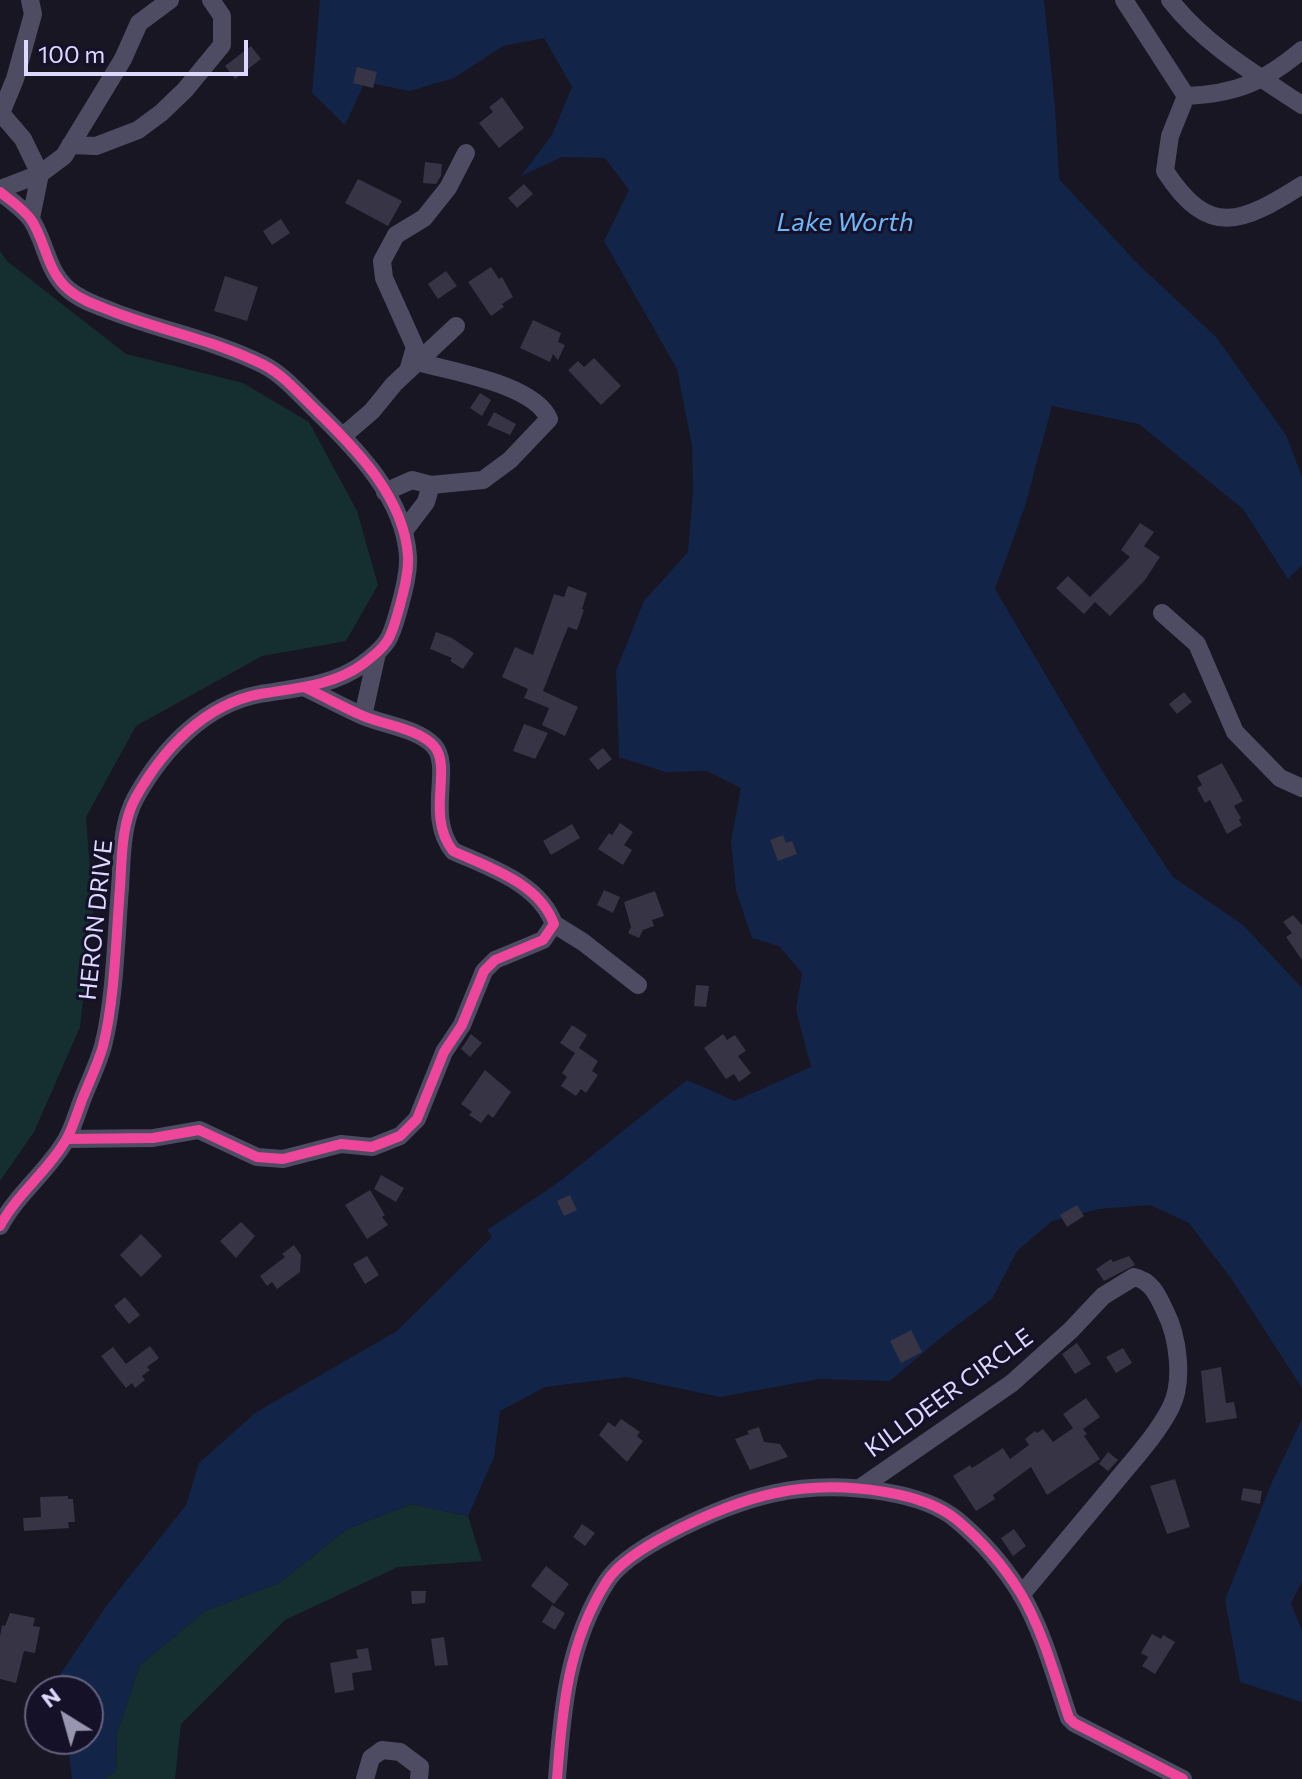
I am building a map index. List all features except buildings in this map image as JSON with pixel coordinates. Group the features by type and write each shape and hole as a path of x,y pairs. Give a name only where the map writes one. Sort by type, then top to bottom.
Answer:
{"street":[{"path":"30,0 33,14 15,79 1,113 23,139 40,174 31,218"},
{"path":"0,190 40,174 64,156 123,59 139,23 170,0"},
{"path":"70,145 96,146 138,130 185,90 222,45 222,16 211,0"},
{"path":"1124,0 1186,96"},
{"path":"1170,0 1202,34 1243,68 1302,105"},
{"path":"1186,96 1218,95 1263,80 1302,50"},
{"path":"1186,96 1170,136 1165,171 1190,204 1213,218 1232,219 1264,208 1302,185"},
{"path":"413,366 415,347 384,278 382,261 396,235 424,218 448,188 466,153"},
{"name":"HERON DRIVE","path":"0,190 31,218 52,269 69,290 99,306 230,351 268,367 286,380 343,436 393,502 404,531 408,557 405,587 394,633 377,653 357,668 306,688 235,701 203,718 175,743 135,799 127,820 124,842 115,960 103,1047 67,1139 0,1226"},
{"path":"343,436 456,326"},
{"path":"385,492 412,480 431,485 483,480 510,460 549,419 544,409 515,389 413,366"},
{"path":"404,531 426,502 431,485"},
{"path":"1162,613 1197,644 1235,732 1280,778 1302,788"},
{"path":"363,716 377,653"},
{"path":"306,688 363,716 422,737 436,747 442,762 438,814 453,851 505,874 535,895 550,911 554,924 583,942 638,985"},
{"path":"67,1139 153,1138 199,1130 257,1157 283,1159 341,1144 372,1147 400,1136 417,1119 444,1052 462,1025 484,971 495,960 543,940 554,924"},
{"name":"KILLDEER CIRCLE","path":"860,1488 1012,1383 1071,1330 1103,1296 1134,1277 1145,1279 1170,1320 1177,1344 1178,1372 1173,1405 1140,1452 1021,1595"},
{"path":"557,1779 567,1680 579,1637 608,1578 644,1547 715,1510 793,1489 860,1488 908,1496 955,1518 994,1556 1021,1595 1069,1718 1183,1779"},
{"path":"365,1779 371,1758 382,1750 400,1752 420,1767 419,1779"}],"green space":[{"path":"0,251 7,261 126,354 243,383 309,422 357,511 378,585 346,641 262,656 136,726 86,817 93,910 80,1027 34,1132 0,1181"},
{"path":"411,1504 468,1516 482,1561 398,1567 285,1620 181,1724 175,1779 104,1779 116,1771 117,1733 140,1665 205,1611 279,1583 347,1529"}],"water":[{"name":"Lake Worth","path":"320,0 1044,0 1059,179 1138,264 1216,337 1286,435 1302,477 1302,565 1288,579 1243,509 1139,424 1052,406 1025,506 995,589 1106,777 1173,877 1243,925 1302,988 1302,1388 1233,1281 1189,1223 1150,1205 1098,1209 1052,1221 1017,1251 992,1299 890,1381 819,1379 720,1397 626,1377 545,1387 500,1411 494,1457 468,1516 411,1504 347,1529 279,1583 205,1611 140,1665 117,1733 116,1771 104,1779 72,1779 69,1755 104,1755 104,1675 60,1675 107,1605 186,1505 199,1463 255,1413 397,1331 492,1237 487,1230 555,1185 687,1080 735,1101 811,1067 796,1010 802,973 779,946 752,938 736,890 731,841 741,788 707,771 665,772 619,757 616,671 644,601 688,552 693,491 692,446 677,369 604,241 629,190 605,158 562,157 521,176 552,135 572,87 544,38 503,46 454,78 410,91 365,82 345,125 312,93"},
{"path":"1302,1419 1302,1581 1291,1603 1302,1631 1302,1702 1240,1682 1225,1600 1272,1482"}],"cycle path":[{"path":"0,192 32,221 56,275 74,294 114,312 246,357 286,380 348,442 376,476 398,514 408,556 405,587 392,632 385,645 372,657 326,682 240,699 204,718 159,762 136,797 125,830 113,988 101,1053 66,1140 0,1226"},
{"path":"67,1139 153,1138 199,1130 257,1157 283,1159 341,1144 372,1147 400,1136 417,1119 444,1052 462,1025 484,971 495,960 543,940 554,924 547,910 525,887 453,851 441,822 441,767 434,746 419,735 361,715 306,688"},
{"path":"557,1779 561,1727 575,1652 594,1604 613,1574 652,1543 722,1509 773,1494 826,1487 904,1496 932,1505 957,1520 992,1554 1029,1608 1069,1718 1183,1779"}]}
